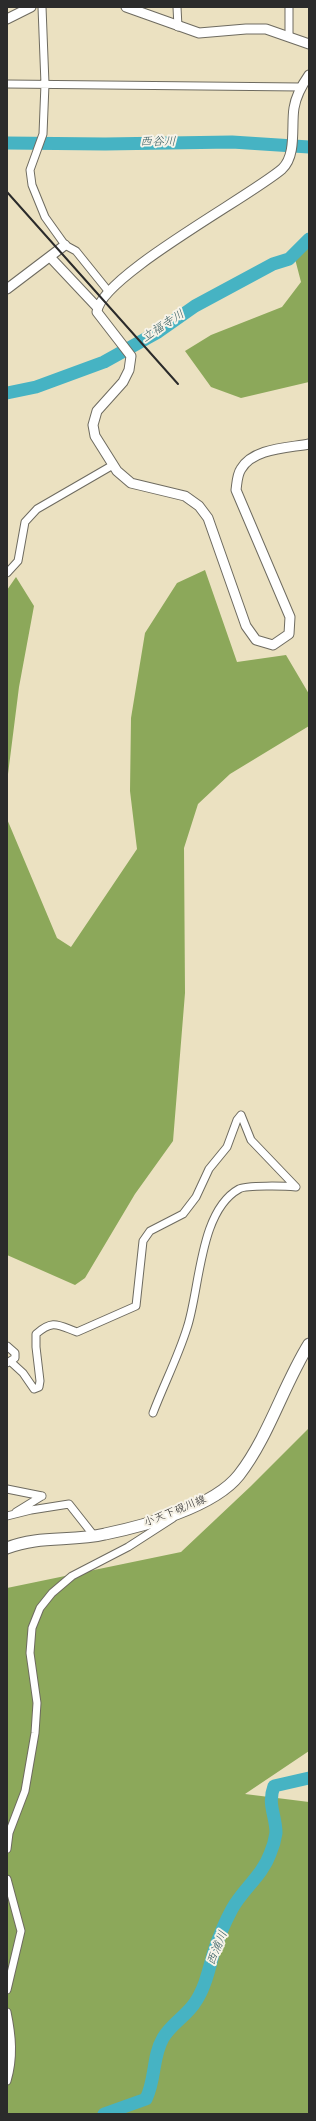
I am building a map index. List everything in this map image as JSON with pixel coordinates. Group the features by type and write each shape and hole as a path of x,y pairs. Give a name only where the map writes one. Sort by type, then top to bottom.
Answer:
{"main road":[{"name":"小天下硯川線","path":"7,1548 22,1542 44,1539 95,1537 128,1529 200,1503 224,1489 238,1476 254,1450 309,1344"}],"street":[{"path":"7,19 30,7"},
{"path":"42,7 45,84 43,134 30,170 32,186 45,218 65,245 76,251 109,292"},
{"path":"126,7 178,27 199,33 246,28 266,29 309,44"},
{"path":"177,7 178,27"},
{"path":"289,7 289,36"},
{"path":"97,307 109,292 176,239 234,202 282,168 291,154 294,107 300,88 309,75"},
{"path":"7,84 300,88"},
{"path":"7,289 65,245"},
{"path":"50,257 97,307 97,312 131,356 130,370 123,382 97,411 93,425 95,436 113,465 131,483 185,496 200,506 208,518 246,626 256,640 273,645 289,634 290,617 236,490 238,477 240,469 250,458 260,454 309,444"},
{"path":"7,573 18,560 25,522 37,509 113,465"},
{"path":"7,1346 15,1353 15,1358 9,1362 24,1373 34,1389 39,1387 40,1381 36,1334 45,1326 54,1323 77,1332 136,1306 143,1241 150,1231 183,1214 196,1197 209,1169 227,1147 237,1120 241,1115 251,1140 296,1187 252,1186 240,1189 230,1196 211,1224 200,1263 197,1290 188,1327 153,1413"},
{"path":"7,1489 42,1496 10,1516"},
{"path":"7,1850 9,1833 25,1791 35,1733 37,1703 30,1653 32,1628 40,1608 52,1593 72,1576 128,1547 178,1515 200,1503"},
{"path":"10,1516 69,1504 95,1537"},
{"path":"7,1879 21,1931 7,1990"},
{"path":"7,2012 11,2033 12,2054 7,2081"}],"green space":[{"path":"309,242 309,382 241,398 211,387 185,351 211,335 282,307 301,282 294,255"},
{"path":"205,570 237,662 286,655 309,694 309,726 230,774 198,804 184,848 185,993 173,1141 135,1194 85,1278 75,1285 7,1255 7,819 57,938 71,947 137,849 130,791 131,718 145,633 177,583"},
{"path":"16,577 34,606 19,687 7,782 7,590"},
{"path":"309,1428 309,1751 245,1794 309,1802 309,2114 7,2114 7,1588 181,1552 251,1486"}],"waterway":[{"name":"西谷川","path":"7,143 105,144 232,142 309,147"},
{"name":"立福寺川","path":"7,393 36,387 104,362 158,332 195,306 273,264 289,259 309,239"},
{"name":"西浦川","path":"104,2114 146,2099 151,2084 157,2053 163,2038 166,2033 190,2009 198,1998 206,1979 222,1929 229,1914 241,1895 267,1862 274,1844 276,1833 271,1799 274,1786 309,1778"}],"railway":[{"path":"7,192 178,384"}]}
